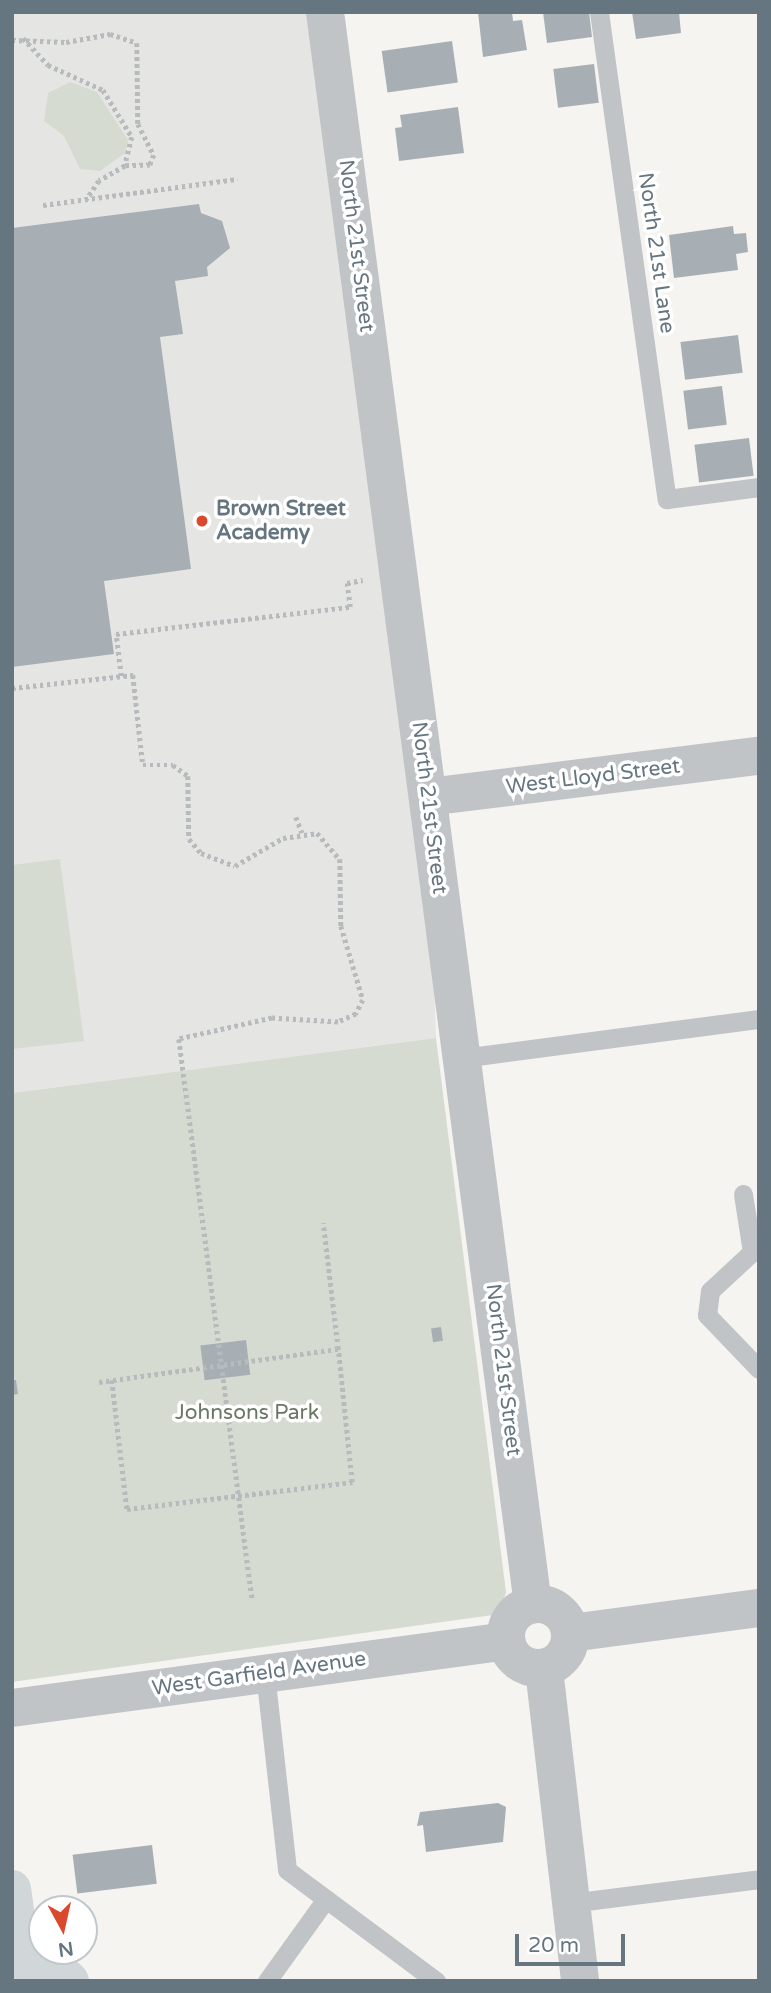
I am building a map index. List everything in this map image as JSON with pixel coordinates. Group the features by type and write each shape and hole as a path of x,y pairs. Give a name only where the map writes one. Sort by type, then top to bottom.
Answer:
{"main road":[{"path":"12,1889 16,1933 25,1981"},
{"path":"16,1933 70,1981"}],"street":[{"name":"North 21st Street","path":"325,12 533,1604"},
{"name":"West Lloyd Street","path":"428,797 759,756"},
{"path":"533,1604 554,1607 571,1633 567,1652 544,1669 523,1665 506,1641 515,1613 533,1604"},
{"path":"571,1633 759,1608"},
{"name":"West Garfield Avenue","path":"12,1708 506,1641"},
{"path":"544,1669 580,1981"}],"lane":[{"name":"North 21st Lane","path":"599,12 667,499 759,487"},
{"path":"462,1058 759,1019"},
{"path":"743,1194 752,1252 710,1292 708,1315 759,1369"},
{"path":"265,1673 287,1870 436,1981"},
{"path":"570,1903 759,1879"},
{"path":"267,1981 326,1899"}],"path":[{"path":"12,40 23,38 66,42 110,34 137,43 138,124 154,155 150,165 125,166 99,181 88,200"},
{"path":"23,38 48,65 103,90 132,138 125,166"},
{"path":"43,205 237,179"},
{"path":"121,676 116,634 350,607 347,583 364,580"},
{"path":"12,688 133,675 143,765 173,765 188,776 189,839 201,853 234,866 302,833 317,833 340,859 341,926 363,1000 356,1014 338,1022 272,1018 179,1039 252,1598"},
{"path":"296,817 302,833"},
{"path":"112,1380 127,1509 352,1482 323,1223"},
{"path":"99,1382 338,1349"}],"shaded area":[{"name":"Brown Street Academy","path":"12,12 325,12 428,797 436,1038 12,1093"}],"green space":[{"path":"70,82 97,92 128,140 125,153 100,171 80,169 64,136 44,121 48,93"},
{"path":"60,859 84,1041 12,1049 12,865"},
{"name":"Johnsons Park","path":"436,1038 506,1592 500,1614 12,1682 12,1093"}],"building":[{"path":"478,12 512,12 513,21 522,20 527,50 483,57"},
{"path":"543,12 589,12 592,37 547,43"},
{"path":"632,12 679,12 681,33 636,39"},
{"path":"452,41 458,83 388,92 382,51"},
{"path":"594,64 599,103 558,108 553,69"},
{"path":"458,107 464,153 399,161 395,128 402,127 400,115"},
{"path":"199,204 201,213 222,221 230,248 207,267 208,276 175,281 183,334 160,337 191,569 104,581 114,654 12,667 12,228"},
{"path":"733,226 734,234 746,233 748,252 736,254 738,270 674,278 669,235"},
{"path":"738,335 743,373 685,380 680,342"},
{"path":"722,386 727,425 688,429 683,391"},
{"path":"749,438 754,476 699,482 694,445"},
{"path":"441,1327 443,1341 433,1342 431,1328"},
{"path":"246,1340 250,1375 205,1380 200,1346"},
{"path":"12,1380 16,1380 18,1394 12,1395"},
{"path":"498,1803 506,1807 503,1842 426,1852 423,1825 417,1826 420,1812"},
{"path":"152,1845 157,1884 77,1893 73,1855"}],"place":[{"name":"Brown Street Academy","path":"202,521"}]}
